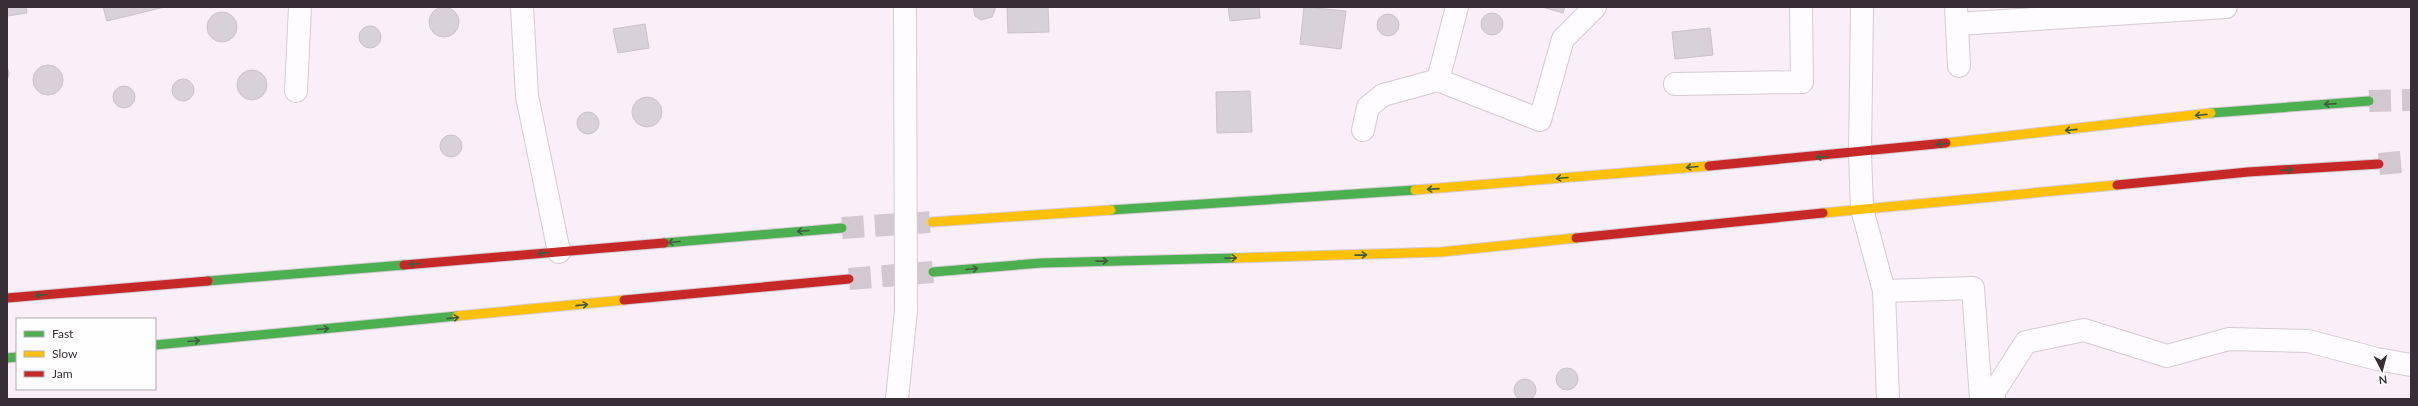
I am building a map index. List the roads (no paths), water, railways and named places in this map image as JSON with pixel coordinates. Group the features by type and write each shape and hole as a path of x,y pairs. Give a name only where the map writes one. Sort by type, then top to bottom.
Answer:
{"main road":[{"path":"932,222 1433,189 1860,154 2241,110 2369,101"},
{"path":"933,272 1041,263 1441,252 1862,209 2248,172 2379,164"},
{"path":"7,298 842,228"},
{"path":"156,345 849,279"}],"street":[{"path":"296,91 300,7"},
{"path":"522,7 527,96 560,252"},
{"path":"897,399 906,310 905,7"},
{"path":"1438,80 1458,7"},
{"path":"1363,130 1368,107 1383,95 1438,80 1540,120 1563,39 1595,7"},
{"path":"1675,84 1802,82 1801,7"},
{"path":"1862,7 1860,154 1862,209 1884,291 1888,399"},
{"path":"1960,66 1957,16 2226,7"},
{"path":"1884,291 1973,288 1981,399"},
{"path":"1994,399 1994,392 2026,342 2084,330 2167,356 2229,339 2308,341 2377,359 2411,365"}],"tunnel":[{"path":"2369,101 2411,100"},
{"path":"2379,164 2411,161"},
{"path":"842,228 932,222"},
{"path":"849,279 933,272"}]}
